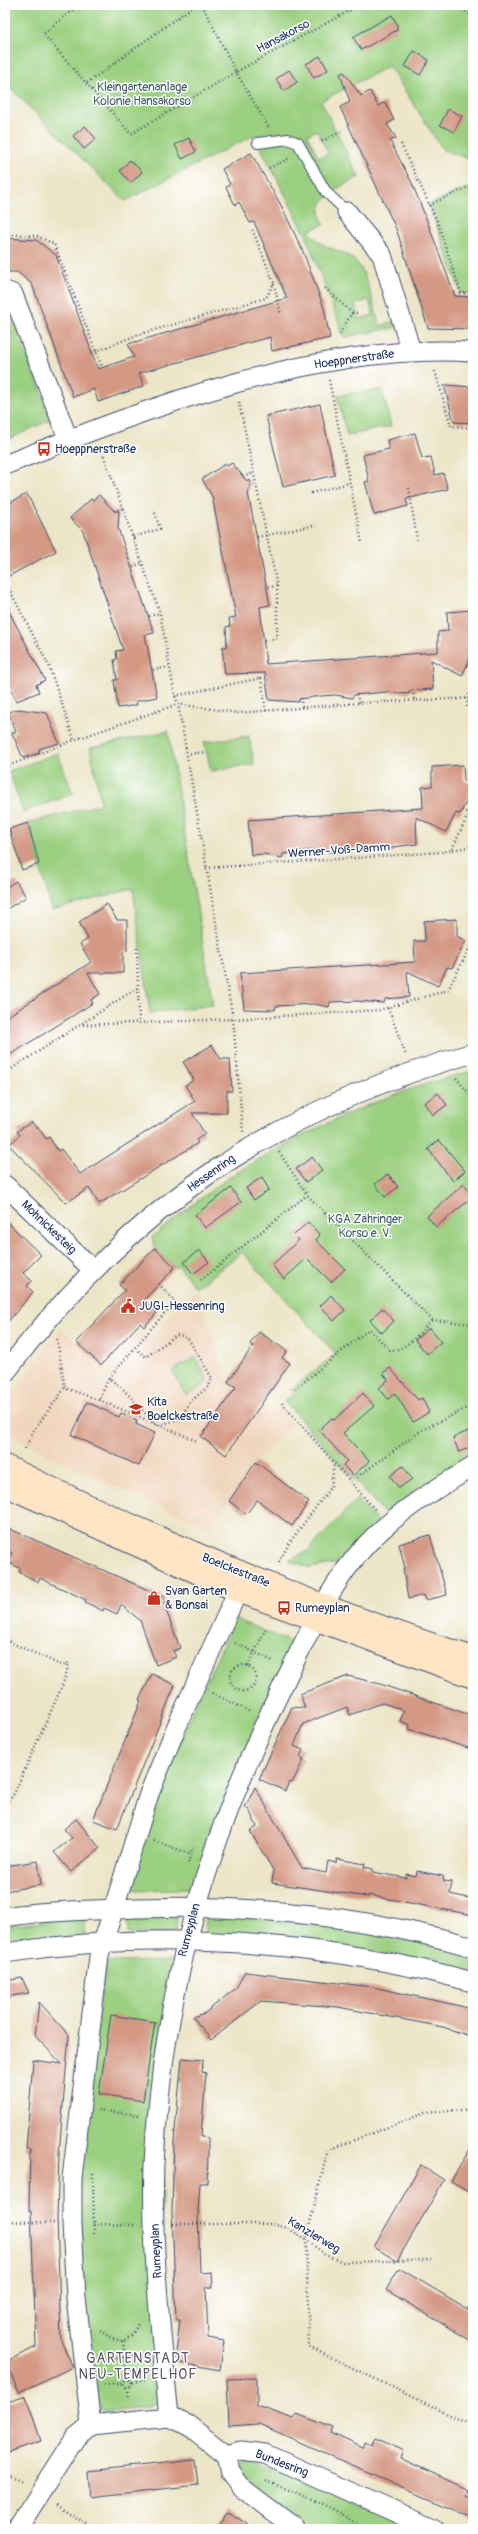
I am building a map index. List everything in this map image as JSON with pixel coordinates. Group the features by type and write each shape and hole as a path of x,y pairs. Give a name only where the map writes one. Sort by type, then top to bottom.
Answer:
{"main road":[{"name":"Boelckestraße","path":"5,1481 242,1583 320,1612 473,1677"},
{"name":"Boelckestraße","path":"320,1612 473,1658"}],"street":[{"name":"Hoeppnerstraße","path":"347,212 382,255 411,351"},
{"path":"5,291 12,294 68,440"},
{"name":"Hoeppnerstraße","path":"5,465 150,409 288,370 338,360 411,351 473,352"},
{"name":"Hessenring","path":"5,1373 49,1318 93,1270 160,1208 228,1160 280,1129 412,1071 473,1053"},
{"name":"Mohnickesteig","path":"5,1185 93,1270"},
{"name":"Rumeyplan","path":"169,2417 156,2260 154,2164 165,2059 180,1965 195,1907 212,1852 250,1754 320,1612 336,1584 367,1544 424,1495 473,1467"},
{"path":"91,2425 76,2298 72,2224 73,2169 99,1956 135,1834 152,1786 179,1721 242,1583"},
{"path":"5,1917 113,1909 195,1907 292,1913 394,1928 473,1947"},
{"path":"5,1953 103,1943 186,1942 292,1948 337,1953 473,1982"},
{"path":"17,2529 76,2437 91,2425 169,2417 188,2426 226,2455 230,2472 242,2488 296,2529"},
{"name":"Bundesring","path":"226,2455 241,2451 265,2454 433,2529"}],"lane":[{"path":"258,142 288,139 298,143 326,192 347,212"}],"path":[{"name":"Hansakorso","path":"79,5 44,34 131,134 236,72 360,5"},
{"path":"87,83 195,5"},
{"path":"202,5 236,72 275,140"},
{"path":"455,5 473,16"},
{"path":"322,141 341,132"},
{"path":"401,144 430,205 461,293 473,294"},
{"path":"430,205 473,185"},
{"path":"252,228 274,283 281,315"},
{"path":"5,234 37,236 54,244 102,367"},
{"path":"92,353 137,335 266,298 274,283"},
{"path":"324,288 352,313 357,313"},
{"path":"339,335 352,313"},
{"path":"435,370 451,426 473,428"},
{"path":"329,380 362,543"},
{"path":"239,402 277,586 277,638 263,641"},
{"path":"101,447 160,613 169,667 178,704 233,1019 243,1138"},
{"path":"243,477 254,473"},
{"path":"311,493 349,483"},
{"path":"409,488 417,540"},
{"path":"114,511 123,508"},
{"path":"133,538 160,529 154,510"},
{"path":"257,537 316,525"},
{"path":"132,567 142,563"},
{"path":"5,581 49,666 74,740"},
{"path":"268,587 277,586"},
{"path":"150,616 160,613"},
{"path":"153,670 169,667"},
{"path":"175,696 261,678 266,710"},
{"path":"466,707 468,697 473,688"},
{"path":"413,690 414,700"},
{"path":"357,694 358,703"},
{"path":"5,767 74,740 178,704 238,713 358,703 468,697 473,698"},
{"path":"301,698 302,707"},
{"path":"186,754 206,752"},
{"path":"452,849 473,804"},
{"path":"462,810 473,816"},
{"name":"Werner-Voß-Damm","path":"206,868 442,852 473,846"},
{"path":"79,1025 233,1019 388,1008 448,990 472,942 473,936"},
{"path":"137,948 139,1022"},
{"path":"5,1073 137,988"},
{"path":"388,1008 408,1060"},
{"path":"452,1074 473,1098"},
{"path":"277,1148 307,1195 432,1320 473,1324"},
{"path":"201,1280 307,1195"},
{"path":"99,1400 109,1378 136,1349 175,1301 159,1284"},
{"path":"295,1389 369,1330 390,1350 396,1350 403,1347 432,1320"},
{"path":"25,1449 33,1431 65,1388 57,1338 52,1334"},
{"path":"136,1349 146,1357 176,1335 183,1336 189,1340 212,1378 210,1386 190,1402 180,1419 157,1426"},
{"path":"109,1378 123,1389 157,1426"},
{"path":"65,1388 99,1400 157,1426 197,1441"},
{"path":"282,1403 378,1513"},
{"path":"357,1477 422,1430 473,1405"},
{"path":"279,1562 290,1542 331,1487 334,1464"},
{"path":"248,1666 266,1628"},
{"path":"5,1640 61,1666 69,1663 63,1684 13,1796 5,1804"},
{"path":"232,1641 276,1662"},
{"path":"248,1666 256,1674 256,1680 250,1689 239,1690 231,1682 231,1676 237,1667 248,1666"},
{"path":"208,1691 256,1714"},
{"path":"152,1840 198,1856"},
{"path":"473,2109 425,2113 328,2150 306,2239 309,2347 473,2426"},
{"path":"94,2110 144,2115"},
{"path":"94,2165 94,2240"},
{"path":"5,2221 56,2223"},
{"path":"93,2224 137,2225"},
{"name":"Kanzlerweg","path":"171,2224 272,2224 287,2228 306,2239 325,2255 343,2262 431,2260"},
{"path":"97,2324 101,2332 106,2336 123,2341 126,2377 122,2383"},
{"path":"102,2366 101,2360 148,2355"},
{"path":"150,2373 151,2386"},
{"path":"126,2377 132,2382 128,2387 130,2408"},
{"path":"103,2378 104,2391"},
{"path":"99,2385 122,2383 125,2387 128,2387"},
{"path":"5,2471 32,2488"},
{"path":"262,2479 312,2500 345,2517 362,2529"},
{"path":"54,2503 94,2529"}],"shaded area":[{"name":"Kita Boelckestraße","path":"196,1288 228,1382 270,1411 278,1406 294,1422 255,1462 210,1527 110,1485 5,1433 5,1404 61,1328 104,1368 144,1327 152,1335"}],"green space":[{"name":"Kleingartenanlage Kolonie Hansakorso","path":"5,5 473,5 473,160 443,150 389,66 321,101 359,177 336,189 330,194 321,207 320,215 324,224 309,231 320,242 347,255 358,264 370,290 380,326 394,321 398,327 344,337 305,233 254,135 125,201 5,83","holes":["317,130 328,153 319,158 307,135","369,300 373,315 359,319 355,304"]},
{"path":"473,185 473,294 461,293 429,205"},
{"path":"5,300 52,419 5,441"},
{"path":"382,390 391,426 347,436 337,395"},
{"path":"168,731 213,1005 150,1013 133,889 52,910 28,823 101,804 90,748"},
{"path":"249,736 254,764 211,771 204,742"},
{"path":"58,753 73,794 23,812 9,771"},
{"name":"KGA Zähringer Korso e. V.","path":"473,1071 473,1456 419,1488 385,1514 284,1401 294,1394 290,1390 336,1354 242,1252 196,1288 179,1267 175,1267 155,1248 152,1237 228,1178 323,1125 412,1089"},
{"path":"196,1357 208,1382 186,1395 172,1371"},
{"path":"357,1499 379,1523 339,1567 334,1564 311,1568 288,1560 308,1551"},
{"path":"235,1619 296,1644 195,1889 124,1890 162,1777"},
{"path":"128,1915 177,1916 176,1934 128,1934"},
{"path":"206,1915 271,1919 350,1928 473,1954 473,1975 205,1934"},
{"path":"84,1917 85,1936 5,1945 5,1926"},
{"path":"175,1961 165,2022 158,2403 150,2407 102,2411 95,2403 78,2246 82,2144 105,1962"},
{"path":"248,2456 419,2529 306,2529 245,2483 236,2462"}],"building":[{"path":"392,15 397,24 397,30 361,50 353,37"},
{"path":"414,51 429,60 420,75 405,66"},
{"path":"320,56 328,70 314,78 306,64"},
{"path":"289,70 297,82 284,91 276,79"},
{"path":"344,72 361,96 370,91 378,106 385,102 394,120 387,124 396,138 390,141 411,181 455,296 473,297 473,329 428,328 397,231 340,107 350,102 340,74"},
{"path":"448,109 462,116 454,132 440,125"},
{"path":"85,126 96,139 84,149 73,136"},
{"path":"189,138 196,152 182,159 175,145"},
{"path":"251,153 282,207 304,254 324,308 330,338 272,351 270,337 139,373 144,386 98,402 94,389 73,397 32,284 17,272 5,272 5,238 36,240 56,255 98,369 134,357 128,344 287,298 254,222 250,223 239,202 235,205 226,187 230,184 222,169"},
{"path":"130,160 142,172 131,183 120,171"},
{"path":"444,385 473,387 473,423 454,422"},
{"path":"320,404 335,475 283,487 266,416"},
{"path":"415,433 422,458 431,457 435,475 443,473 448,489 406,499 408,506 374,515 365,482 369,481 363,455 389,449 387,440"},
{"path":"232,463 246,480 251,481 248,493 270,605 260,607 266,664 438,652 438,632 448,631 447,612 473,610 473,652 462,676 431,660 433,689 410,691 409,694 387,692 354,695 352,698 336,695 321,696 299,699 299,702 269,700 265,673 225,674 222,647 227,647 226,627 230,626 229,618 236,617 212,496 202,479 225,464 227,466"},
{"path":"27,494 56,551 5,578 5,505"},
{"path":"99,495 114,511 119,511 118,528 154,633 145,635 157,697 136,701 137,705 118,708 114,680 117,680 114,660 117,659 116,651 123,650 83,531 70,518 91,499 93,500"},
{"path":"5,604 45,680 36,685 39,692 17,701 5,679"},
{"path":"19,709 47,713 59,743 39,749 39,753 23,758 12,733 16,732 8,712"},
{"path":"463,765 464,780 473,786 473,789 460,814 456,813 446,832 416,817 417,844 393,847 393,849 375,847 338,849 337,853 320,850 306,851 283,854 282,858 264,854 251,855 248,820 423,808 422,787 432,786 432,767"},
{"path":"28,823 39,864 22,870 9,829"},
{"path":"16,881 26,897 5,910 5,888"},
{"path":"107,904 117,920 127,920 127,951 123,952 123,973 88,973 100,994 91,1000 93,1003 5,1058 5,1018 91,962 80,944 88,939 79,922"},
{"path":"457,919 457,936 466,941 452,968 447,967 438,986 407,971 409,997 385,999 384,1003 356,1001 330,1002 329,1007 314,1004 276,1006 275,1010 244,1009 240,973 415,962 414,941 425,941 424,921"},
{"path":"212,1045 221,1059 230,1059 232,1091 227,1091 227,1113 192,1113 205,1134 196,1140 198,1143 99,1204 89,1188 66,1203 9,1145 20,1135 17,1131 32,1122 36,1128 38,1127 46,1139 49,1137 58,1151 61,1149 80,1174 195,1101 185,1085 194,1080 183,1062"},
{"path":"438,1093 447,1105 433,1115 424,1103"},
{"path":"439,1140 465,1171 453,1181 428,1149"},
{"path":"312,1157 322,1170 306,1182 296,1169"},
{"path":"388,1174 398,1187 385,1197 375,1184"},
{"path":"262,1177 269,1190 254,1200 246,1188"},
{"path":"464,1184 473,1197 436,1227 427,1216"},
{"path":"231,1188 241,1202 205,1228 195,1215"},
{"path":"5,1220 41,1255 23,1273 32,1281 27,1286 33,1292 5,1325"},
{"path":"308,1222 320,1235 316,1240 345,1269 331,1282 307,1258 284,1279 272,1265 299,1240 294,1235"},
{"path":"155,1248 175,1267 144,1300 157,1313 144,1327 140,1323 101,1365 76,1342 125,1290 119,1285"},
{"path":"199,1250 209,1262 193,1274 184,1262"},
{"path":"331,1295 345,1310 334,1321 320,1306"},
{"path":"382,1308 394,1321 382,1333 370,1320"},
{"path":"429,1328 441,1342 427,1354 415,1340"},
{"path":"259,1332 287,1351 282,1358 290,1363 226,1455 201,1437 236,1387 228,1382 253,1346 250,1344"},
{"path":"390,1368 418,1400 422,1398 429,1412 413,1422 395,1393 388,1399 379,1388 388,1380 383,1373"},
{"path":"363,1393 374,1406 343,1433 369,1461 353,1476 343,1465 347,1461 319,1430 332,1418 334,1420"},
{"path":"87,1402 119,1417 121,1413 137,1420 136,1424 155,1433 139,1466 72,1435"},
{"path":"468,1431 473,1446 459,1452 453,1438"},
{"path":"256,1462 309,1502 292,1526 257,1500 246,1514 229,1501"},
{"path":"403,1466 412,1479 399,1488 390,1476"},
{"path":"10,1529 164,1597 166,1610 180,1648 173,1651 176,1657 156,1665 140,1620 121,1605 117,1614 104,1608 103,1611 85,1602 86,1600 40,1578 38,1582 19,1572 21,1569 8,1562 12,1553 5,1549 5,1538"},
{"path":"430,1535 447,1595 426,1600 424,1595 408,1599 403,1568 405,1568 399,1544"},
{"path":"152,1674 175,1685 117,1829 93,1820 141,1701 139,1700"},
{"path":"348,1676 380,1684 473,1716 473,1735 468,1748 409,1729 410,1725 400,1721 404,1711 389,1705 382,1703 350,1715 347,1707 303,1724 294,1746 303,1750 300,1757 304,1759 292,1783 289,1782 285,1791 259,1779 292,1707 305,1708 300,1694"},
{"path":"255,1787 302,1868 326,1873 328,1861 336,1863 337,1859 365,1864 364,1867 373,1869 373,1872 406,1878 406,1874 416,1876 417,1871 443,1876 444,1881 452,1882 450,1894 473,1899 473,1915 368,1895 368,1897 272,1883 273,1870 250,1831 257,1827 249,1810 245,1808"},
{"path":"76,1819 100,1848 71,1872 54,1852 72,1838 64,1829"},
{"path":"38,1861 41,1885 5,1891 5,1866"},
{"path":"245,1972 373,1987 460,2006 473,2010 473,2037 443,2027 338,2007 261,2001 211,2040 193,2017 205,2013 236,1988"},
{"path":"22,1978 29,1993 5,1997 5,1981"},
{"path":"39,2002 69,2035 59,2153 57,2218 61,2341 73,2367 19,2392 5,2362 36,2347 31,2211 29,2211 30,2149 26,2149 33,2060 62,2064 35,2036"},
{"path":"111,2015 155,2022 143,2101 99,2094"},
{"path":"182,2058 203,2060 202,2072 206,2073 201,2137 208,2138 208,2156 207,2183 200,2183 198,2213 200,2273 212,2272 213,2287 206,2287 208,2338 224,2341 220,2370 175,2362 180,2320 176,2320 172,2211 174,2141"},
{"path":"473,2144 473,2194 451,2181"},
{"path":"421,2165 444,2180 397,2261 374,2247"},
{"path":"399,2268 473,2312 473,2342 386,2290"},
{"path":"257,2378 257,2406 294,2419 297,2414 333,2428 331,2433 363,2448 366,2442 372,2445 376,2438 403,2451 400,2458 469,2490 467,2496 473,2499 473,2519 259,2424 229,2426 227,2379"},
{"path":"26,2396 41,2441 5,2453 5,2403"},
{"path":"195,2460 198,2485 90,2497 88,2471"},
{"path":"229,2511 252,2529 216,2529"}],"place":[{"name":"Hoeppnerstraße","path":"44,449"},
{"name":"JUGI-Hessenring","path":"128,1306"},
{"name":"Kita Boelckestraße","path":"136,1409"},
{"name":"Svan Garten & Bonsai","path":"154,1598"},
{"name":"Rumeyplan","path":"284,1608"}],"district":[{"name":"GARTENSTADT NEU-TEMPELHOF","path":"138,2366"}]}
